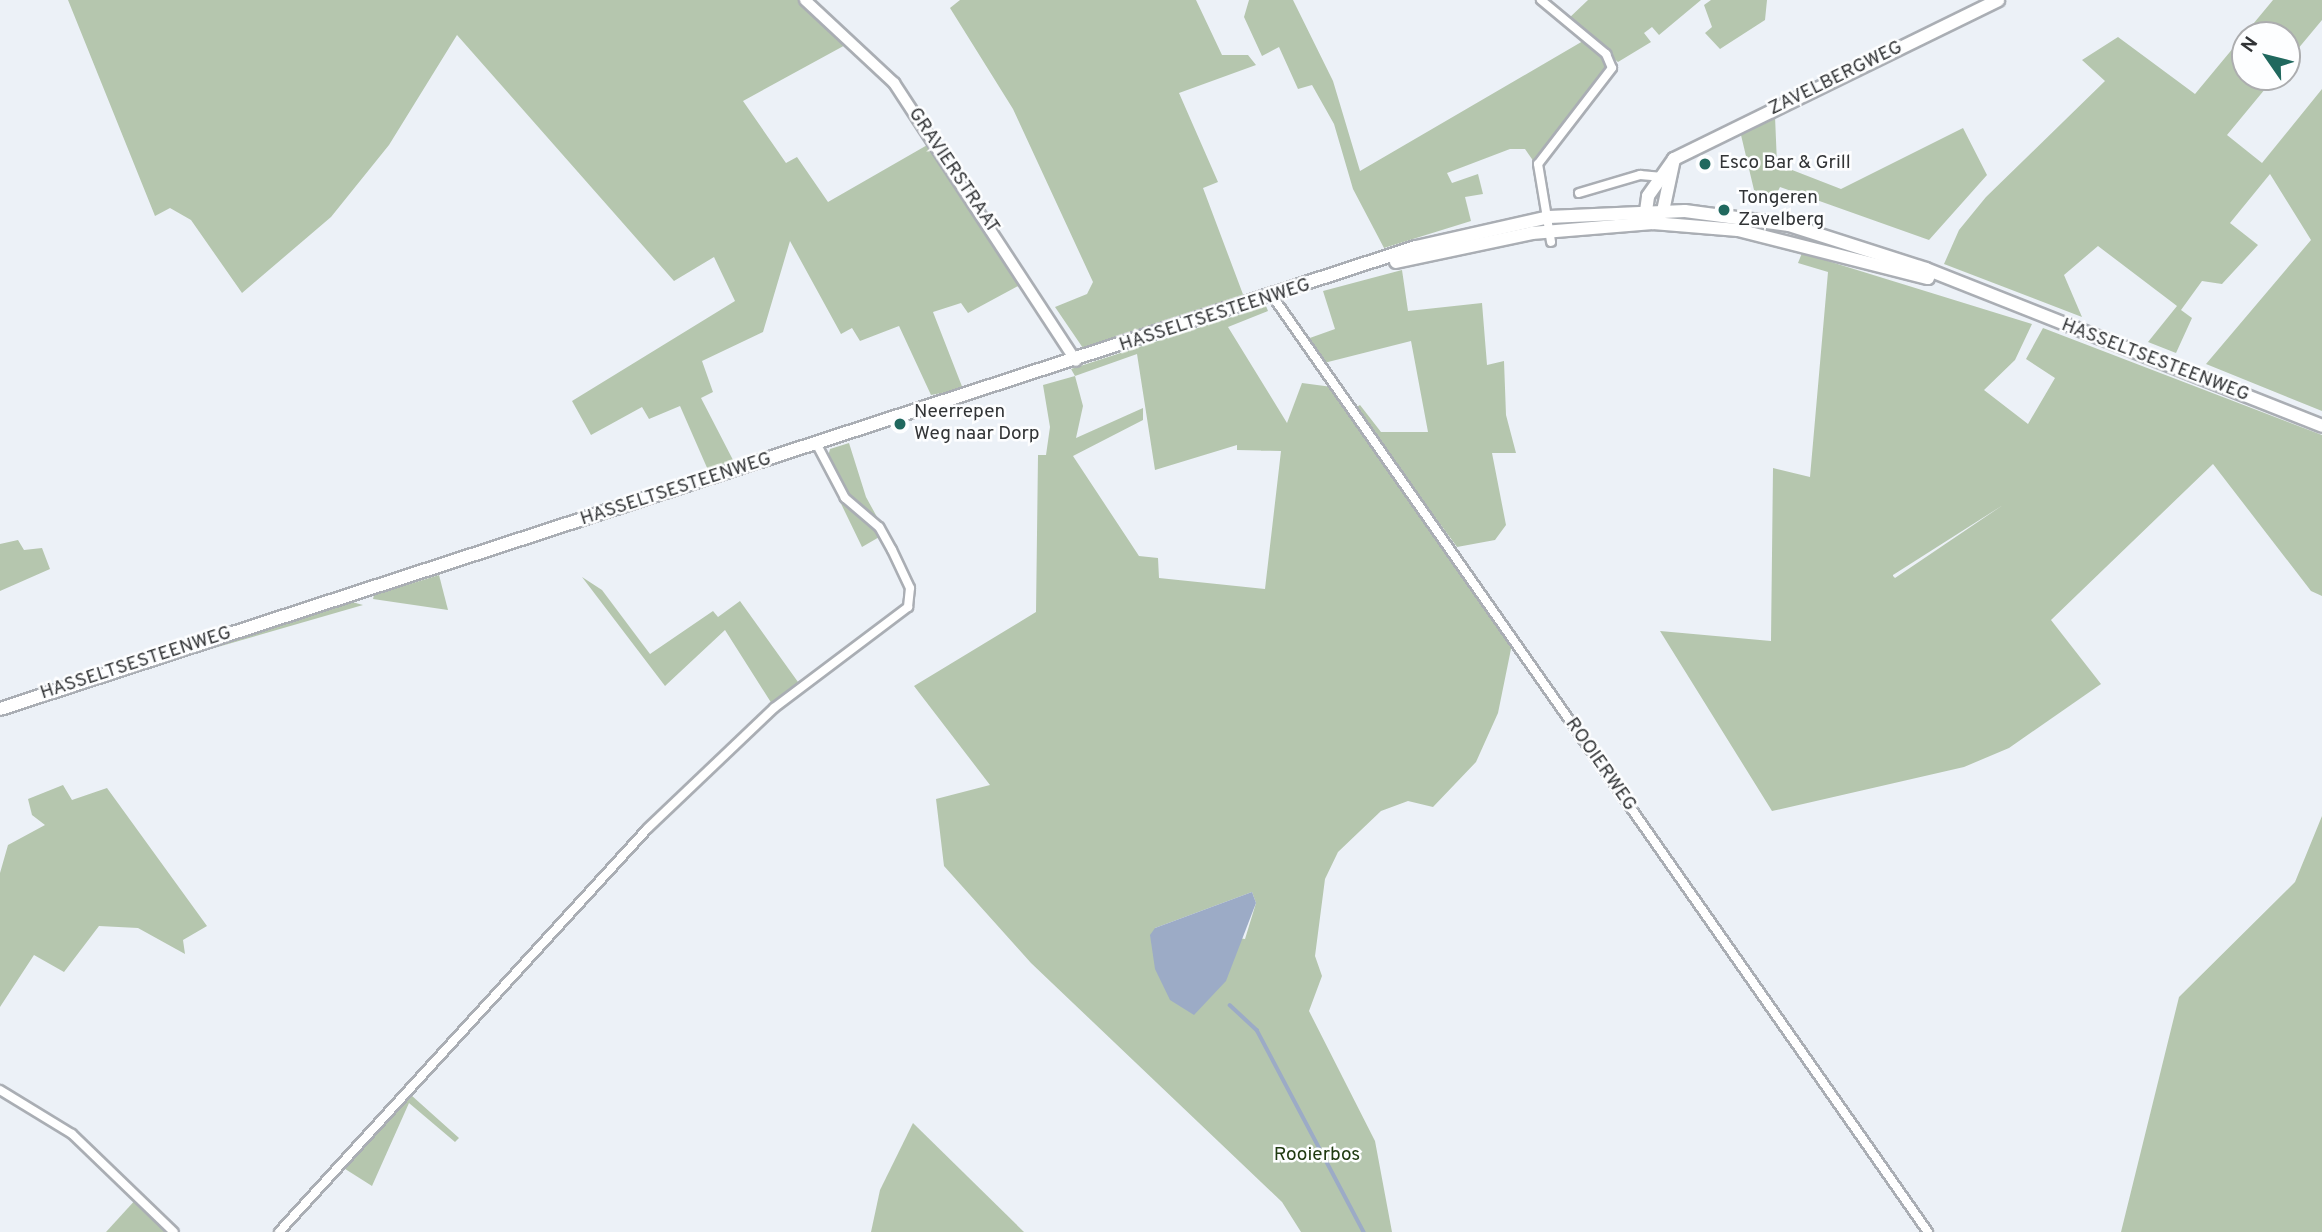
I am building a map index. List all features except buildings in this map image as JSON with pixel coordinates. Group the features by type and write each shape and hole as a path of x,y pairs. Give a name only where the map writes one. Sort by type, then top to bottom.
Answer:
{"main road":[{"name":"ZAVELBERGWEG","path":"1646,211 1674,159 1998,0"},
{"path":"1646,211 1653,223 1663,211 1662,177"},
{"name":"HASSELTSESTEENWEG","path":"0,709 1447,239 1549,217 1663,211 1789,225 1864,246 2322,426"},
{"name":"HASSELTSESTEENWEG","path":"1352,272 1551,237 1653,223 1783,239 1988,296"}],"street":[{"name":"GRAVIERSTRAAT","path":"805,0 894,83 1076,361"},
{"path":"1541,0 1606,54 1612,68 1538,164 1551,237"},
{"path":"1579,193 1662,177"},
{"name":"ROOIERWEG","path":"1273,297 1928,1232"},
{"path":"279,1232 648,828 774,708 908,607 910,588 892,550 879,527 845,498 817,444"},
{"path":"0,1090 72,1134 174,1232"}],"green space":[{"path":"68,0 798,0 849,43 743,101 786,163 797,157 828,202 929,144 1020,285 968,313 961,303 933,312 963,389 931,395 899,326 860,341 852,328 841,334 790,241 763,332 702,361 713,392 701,398 733,460 708,470 680,406 649,419 642,407 591,435 572,401 735,301 714,257 674,281 457,35 389,145 331,217 242,293 191,220 170,208 155,216"},
{"path":"960,0 1196,0 1222,55 1248,55 1256,65 1179,93 1218,182 1203,188 1244,297 1085,351 1055,307 1087,294 1093,282 1013,109 950,8"},
{"path":"1249,0 1293,0 1333,81 1360,171 1583,41 1605,61 1607,73 1534,162 1525,149 1510,149 1447,173 1452,183 1478,174 1483,194 1465,197 1471,221 1384,248 1353,189 1334,124 1312,85 1298,89 1279,47 1262,56 1244,17"},
{"path":"1588,0 1701,0 1659,35 1652,27 1644,33 1651,42 1618,62 1567,20"},
{"path":"1711,0 1767,0 1765,20 1720,49 1705,33 1712,27 1704,5"},
{"path":"2273,0 2322,0 2322,20 2301,45 2301,21 2256,21"},
{"path":"2118,37 2195,94 2231,51 2231,91 2263,91 2227,135 2262,163 2322,89 2322,411 2206,364 2311,240 2270,174 2230,223 2258,245 2222,284 2202,281 2181,310 2192,318 2176,353 2148,342 2177,306 2098,246 2064,275 2082,317 1944,264 1959,230 1986,197 2105,81 2082,60"},
{"path":"1775,116 1777,164 1841,189 1963,128 1987,175 1929,240 1780,187 1775,197 1754,190 1741,135"},
{"path":"1802,253 2032,324 2015,360 1984,390 2028,424 2055,378 2026,359 2043,328 2322,435 2322,596 2311,591 2213,464 2051,620 2101,684 2009,748 1964,767 1772,811 1660,631 1771,641 1773,468 1810,477 1828,272 1798,263","holes":["2003,505 1895,578 1893,575"]},
{"path":"1402,270 1408,311 1482,303 1487,365 1504,361 1506,415 1516,453 1492,453 1506,525 1495,540 1457,547 1355,408 1360,405 1381,432 1428,432 1411,341 1324,363 1307,339 1335,329 1323,291"},
{"name":"Rooierbos","path":"1266,306 1268,311 1228,327 1287,423 1302,383 1332,387 1512,644 1498,713 1476,762 1433,807 1408,801 1381,811 1338,852 1325,879 1315,956 1322,976 1309,1011 1375,1141 1392,1232 1301,1232 1282,1202 1031,963 944,866 936,799 990,785 914,686 1036,612 1038,455 1046,455 1050,427 1043,385 1075,376 1071,369","holes":["1137,354 1155,470 1237,445 1237,450 1281,451 1265,589 1159,578 1158,558 1139,556 1073,456 1143,420 1143,408 1076,438 1083,406 1075,376","1252,892 1256,903 1245,939 1155,928"]},
{"path":"849,443 866,497 883,528 849,497 827,460 830,449"},
{"path":"831,483 849,504 881,536 862,547"},
{"path":"18,540 24,550 42,548 50,569 0,591 0,544"},
{"path":"439,575 448,610 373,599 374,595"},
{"path":"582,577 602,590 650,654 713,611 718,617 740,601 798,682 772,704 725,630 665,686"},
{"path":"352,602 363,605 197,653 235,639"},
{"path":"63,785 72,800 107,788 207,926 183,940 185,954 138,928 99,926 64,972 34,955 0,1007 0,873 8,845 45,825 32,815 28,799"},
{"path":"2322,816 2322,1232 2121,1232 2179,997 2295,882"},
{"path":"411,1095 459,1138 455,1142 409,1103 372,1186 342,1167"},
{"path":"913,1123 1024,1232 871,1232 880,1190"},
{"path":"138,1197 170,1232 106,1232"}],"water":[{"path":"1252,892 1256,903 1226,981 1194,1015 1170,1000 1155,969 1150,935 1155,928"}],"waterway":[{"path":"1230,1005 1257,1030 1364,1232"}],"place":[{"name":"Esco Bar & Grill","path":"1705,164"},
{"name":"Tongeren Zavelberg","path":"1724,210"},
{"name":"Neerrepen Weg naar Dorp","path":"900,424"}]}
